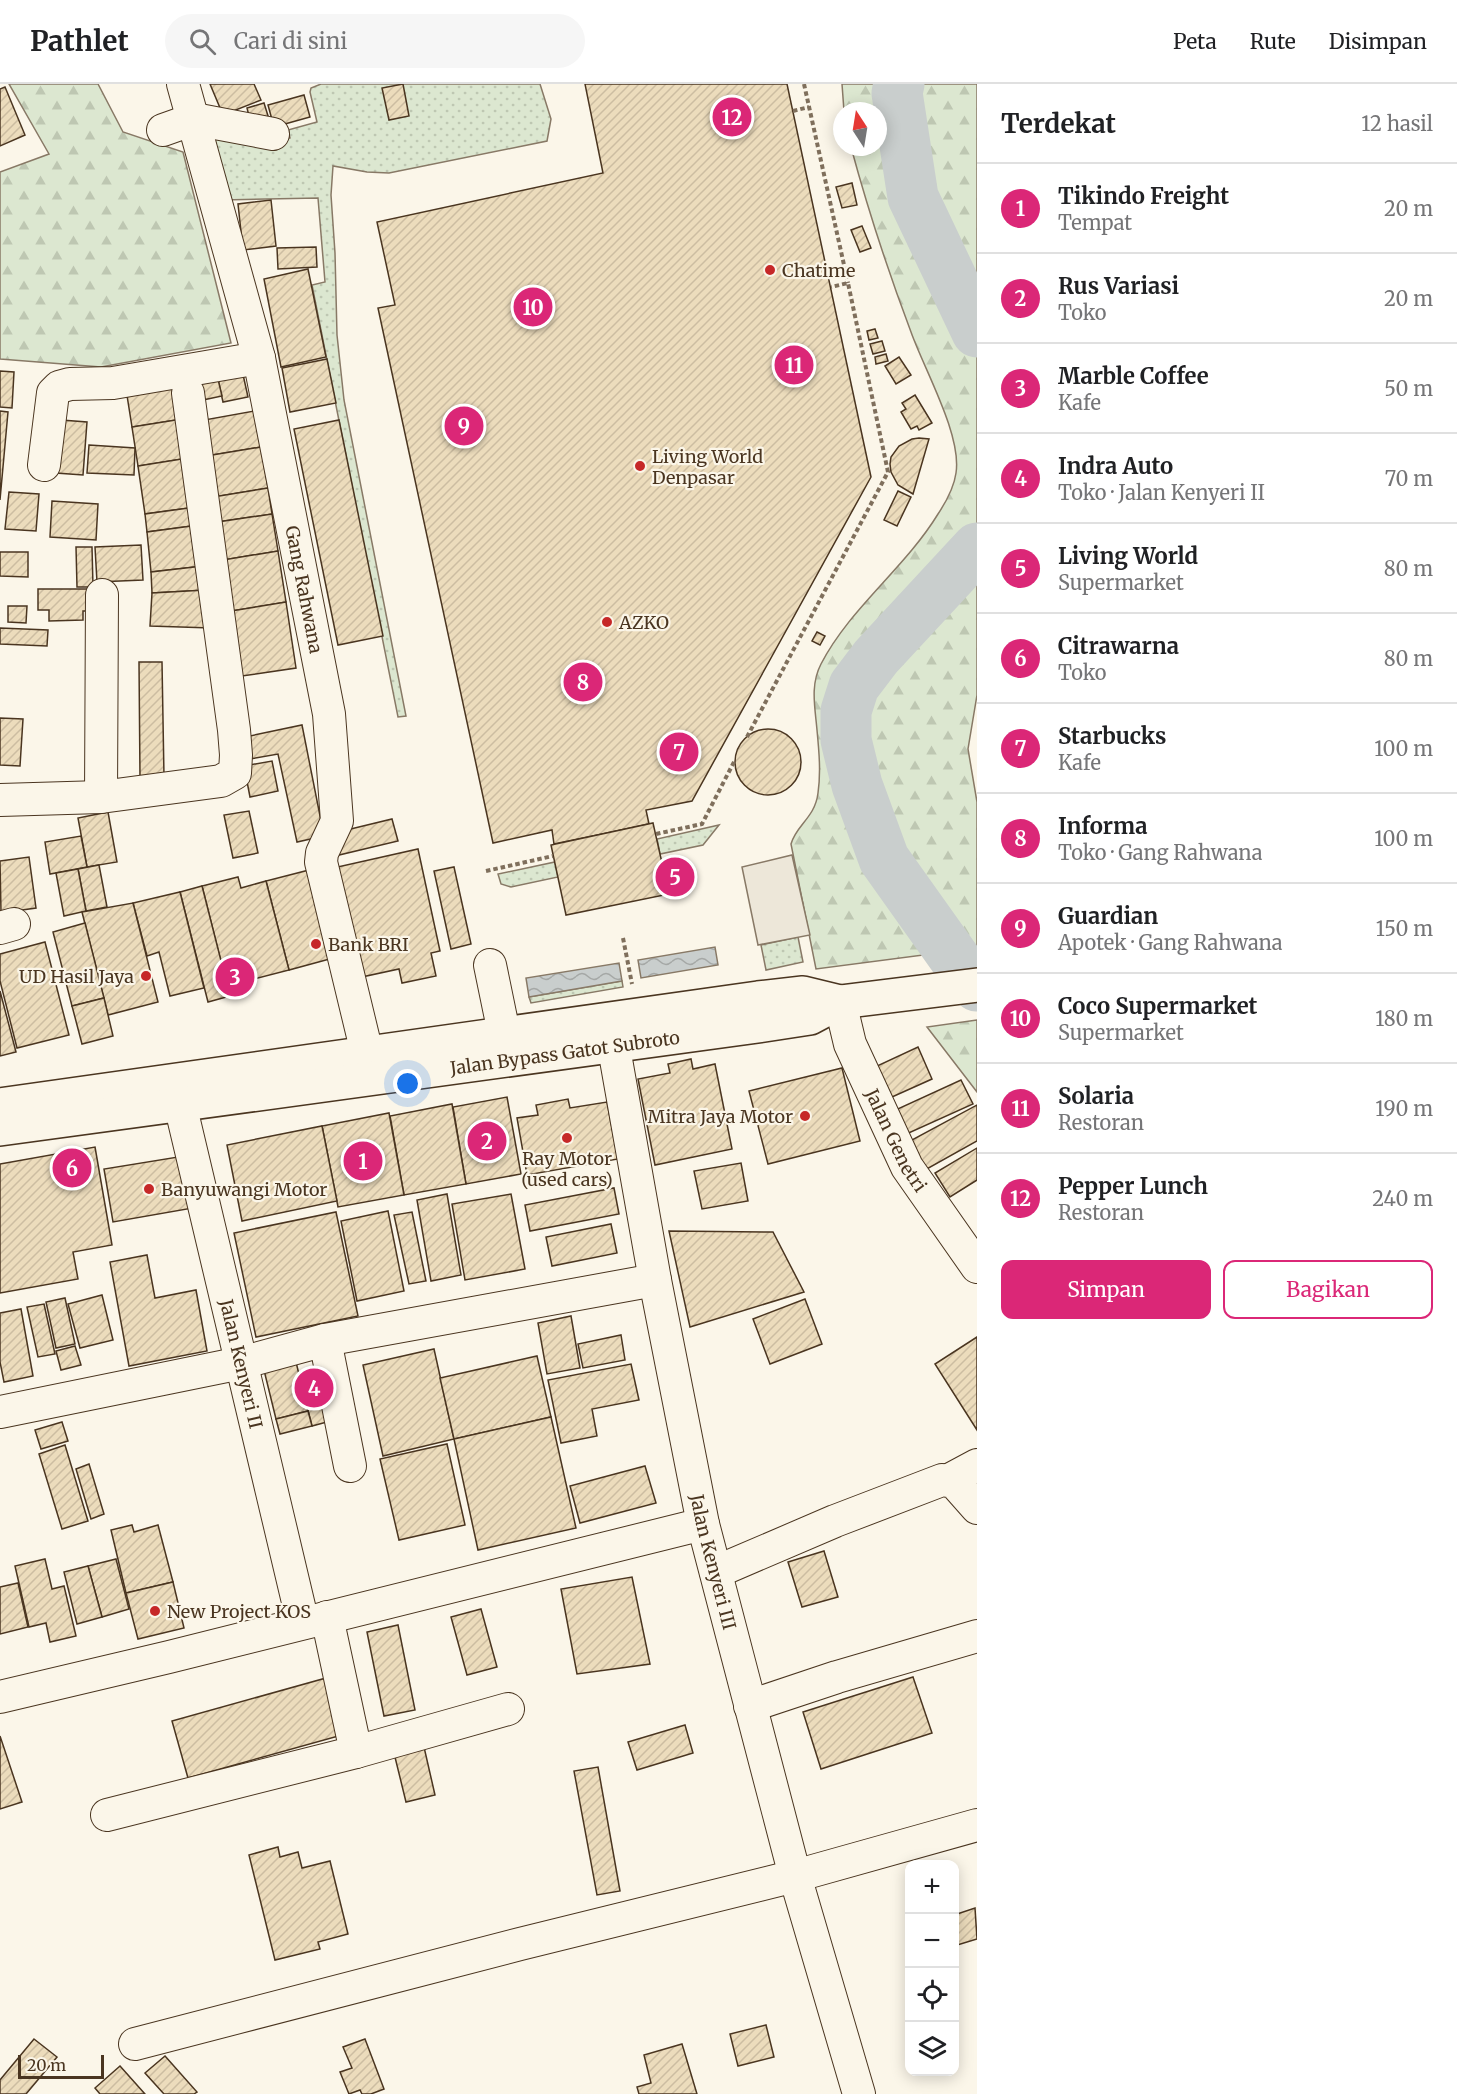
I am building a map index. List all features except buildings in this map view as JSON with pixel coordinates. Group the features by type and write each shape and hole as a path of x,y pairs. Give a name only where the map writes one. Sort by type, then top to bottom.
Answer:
{"highway":[{"name":"Jalan Bypass Gatot Subroto","path":"0,1129 180,1104 803,993 840,1002 977,985"},
{"name":"Jalan Bypass Gatot Subroto","path":"0,1105 504,1033 620,1026"}],"street":[{"name":"Gang Rahwana","path":"183,84 259,358 329,714 337,821 322,853 321,862 367,1053"},
{"path":"163,130 194,119 273,134"},
{"path":"44,465 53,393 59,387 70,384 112,383 259,358"},
{"path":"0,800 101,797 221,781 233,776 236,769 234,730 188,393"},
{"path":"101,797 102,595"},
{"path":"490,965 504,1033"},
{"name":"Jalan Genetri","path":"840,1002 850,1044 908,1167 977,1267"},
{"name":"Jalan Kenyeri III","path":"620,1026 655,1280 703,1524 795,1876 859,2094"},
{"name":"Jalan Kenyeri II","path":"180,1104 241,1363 315,1620 356,1752"},
{"path":"0,1412 241,1363 325,1340 655,1280"},
{"path":"325,1340 350,1466"},
{"path":"716,1572 878,1503 930,1484 949,1480 977,1465"},
{"path":"949,1480 954,1482 977,1508"},
{"path":"0,1697 703,1524"},
{"path":"750,1706 837,1677 977,1636"},
{"path":"106,1815 356,1752 508,1709"},
{"path":"135,2044 520,1944 795,1876 977,1825"}],"path":[{"path":"747,737 888,472 804,84"},
{"path":"793,111 809,107"},
{"path":"831,287 848,283"},
{"path":"656,834 702,824 735,760"},
{"path":"486,871 553,856"},
{"path":"620,1026 623,938"}],"green space":[{"path":"9,84 98,84 123,132 183,152 231,343 101,367 0,359 0,172 49,154"},
{"path":"321,84 540,84 551,119 547,141 389,173 333,166 331,195 337,335 344,400 406,716 398,717 312,285 325,282 318,198 222,200 211,128 276,141 290,138 288,130 317,122 310,92 311,88"},
{"path":"842,84 977,84 977,695 968,749 977,802 977,948 816,969 791,844 793,837 813,809 818,793 819,762 815,680 821,664 847,625 925,534 947,500 956,473 956,458 948,421 894,286 854,156 887,156 887,102 843,102"},
{"path":"719,825 703,845 660,854 657,839"},
{"path":"555,862 558,877 511,887 501,884 498,874"},
{"path":"798,937 803,962 766,970 761,945"},
{"path":"622,981 623,987 531,1003 529,997"},
{"path":"977,1020 977,1092 927,1027"}],"shaded area":[{"path":"792,855 810,935 758,945 742,867"}],"water":[{"path":"715,947 718,965 641,978 638,960"},
{"path":"619,963 622,981 529,997 526,978"}],"waterway":[{"path":"899,84 897,93 913,197 977,332"},
{"path":"977,548 876,657 854,686 846,711 846,740 857,785 884,859 965,973 977,986"}],"place":[{"name":"Pepper Lunch","path":"732,117"},
{"name":"Chatime","path":"770,270"},
{"name":"Coco Supermarket","path":"533,307"},
{"name":"Solaria","path":"794,365"},
{"name":"Guardian","path":"464,426"},
{"name":"Living World Denpasar","path":"640,466"},
{"name":"AZKO","path":"607,622"},
{"name":"Informa","path":"583,682"},
{"name":"Starbucks","path":"679,752"},
{"name":"Living World","path":"675,877"},
{"name":"Bank BRI","path":"316,944"},
{"name":"UD Hasil Jaya","path":"146,976"},
{"name":"Marble Coffee","path":"235,977"},
{"name":"Mitra Jaya Motor","path":"805,1116"},
{"name":"Ray Motor (used cars)","path":"567,1138"},
{"name":"Rus Variasi","path":"487,1141"},
{"name":"Tikindo Freight","path":"363,1161"},
{"name":"Citrawarna","path":"72,1168"},
{"name":"Banyuwangi Motor","path":"149,1189"},
{"name":"Indra Auto","path":"314,1388"},
{"name":"New Project KOS","path":"155,1611"}]}
